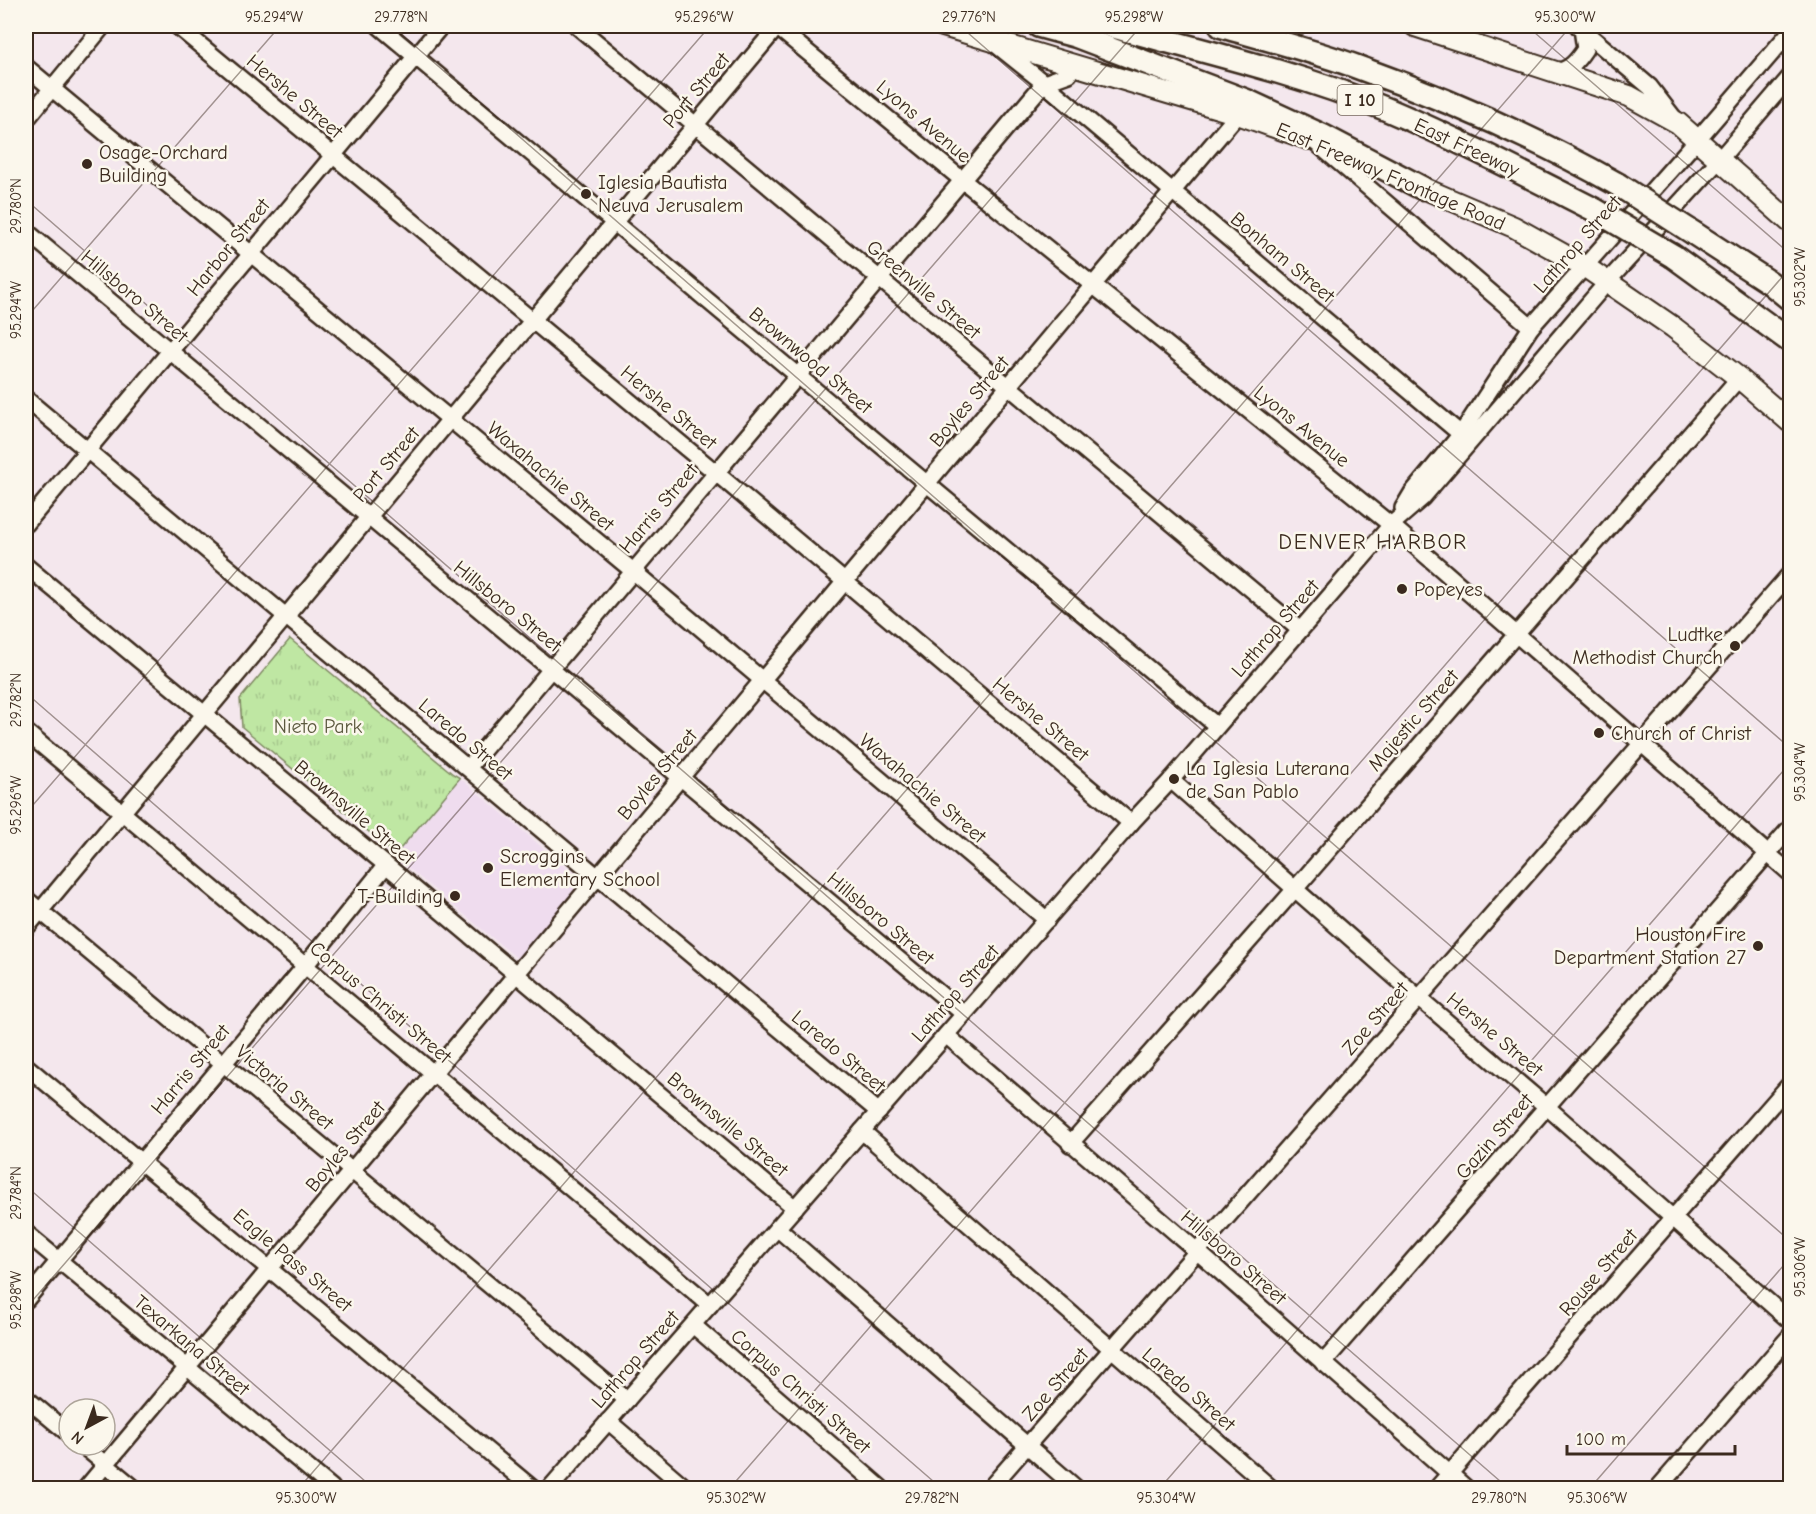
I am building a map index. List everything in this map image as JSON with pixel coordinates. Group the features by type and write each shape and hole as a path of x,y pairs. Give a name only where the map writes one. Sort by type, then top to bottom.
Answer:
{"highway":[{"path":"1039,26 1076,36 1247,101 1323,136 1422,188"},
{"name":"East Freeway","path":"1111,26 1281,72 1385,109 1471,148 1595,210 1673,256 1791,341"},
{"name":"East Freeway","path":"1221,26 1358,67 1430,94 1559,152 1617,184 1769,282 1791,299"}],"main road":[{"name":"East Freeway Frontage Road","path":"943,26 987,38 1071,69 1238,114 1314,141 1514,227 1608,281 1739,378 1791,422"},
{"path":"1415,26 1629,96 1678,123 1791,222"}],"street":[{"path":"26,120 103,26"},
{"name":"Hershe Street","path":"177,26 715,472 1131,823"},
{"name":"Brownwood Street","path":"379,26 1217,726"},
{"name":"Harbor Street","path":"26,524 441,26"},
{"name":"Greenville Street","path":"577,26 1300,630"},
{"name":"Port Street","path":"26,928 778,26"},
{"name":"Lyons Avenue","path":"778,26 961,179 1391,525 1791,873"},
{"path":"1556,72 1566,70 1578,61 1585,49 1580,27"},
{"path":"1580,27 1650,87 1678,123"},
{"name":"Lathrop Street","path":"1466,438 1531,327 1791,32"},
{"name":"Bonham Street","path":"987,38 1044,83 1466,438"},
{"name":"Waxahachie Street","path":"26,67 633,571 1047,920"},
{"path":"1044,83 1071,69"},
{"path":"1069,104 1071,69"},
{"name":"Lathrop Street","path":"550,1488 1131,823 1172,780 1391,525 1422,498 1466,438 1719,160 1791,77"},
{"name":"Harris Street","path":"468,768 1044,83"},
{"name":"Boyles Street","path":"86,1488 1238,114"},
{"path":"1314,141 1531,327"},
{"name":"Hillsboro Street","path":"26,231 964,1014"},
{"name":"Majestic Street","path":"1070,1144 1739,378"},
{"name":"Laredo Street","path":"26,399 879,1112"},
{"name":"Brownsville Street","path":"26,566 795,1208"},
{"name":"Zoe Street","path":"990,1488 1791,574"},
{"name":"Corpus Christi Street","path":"26,732 710,1305"},
{"name":"Hershe Street","path":"1172,780 1791,1322"},
{"name":"Gazin Street","path":"1323,1363 1791,828"},
{"name":"Harris Street","path":"26,1300 386,865"},
{"name":"Victoria Street","path":"26,899 627,1400"},
{"name":"Hillsboro Street","path":"946,1035 1198,1252 1466,1488"},
{"name":"Eagle Pass Street","path":"26,1065 532,1488"},
{"name":"Rouse Street","path":"1437,1488 1791,1084"},
{"name":"Laredo Street","path":"862,1131 1271,1488"},
{"path":"777,1228 1076,1488"},
{"name":"Texarkana Street","path":"26,1233 332,1488"},
{"name":"Corpus Christi Street","path":"693,1325 881,1488"},
{"path":"1658,1488 1791,1336"},
{"path":"26,1398 57,1424"},
{"path":"608,1421 686,1488"},
{"path":"96,1457 134,1488"}],"shaded area":[{"name":"Scroggins Elementary School","path":"460,778 582,881 518,959 394,856"}],"green space":[{"name":"Nieto Park","path":"290,639 460,778 394,856 386,846 242,727 240,699"}],"place":[{"name":"Osage-Orchard Building","path":"87,164"},
{"name":"Iglesia Bautista Neuva Jerusalem","path":"586,194"},
{"name":"Popeyes","path":"1402,589"},
{"name":"Ludtke Methodist Church","path":"1735,646"},
{"name":"Church of Christ","path":"1599,733"},
{"name":"La Iglesia Luterana de San Pablo","path":"1174,779"},
{"name":"Scroggins Elementary School","path":"488,868"},
{"name":"T-Building","path":"455,896"},
{"name":"Houston Fire Department Station 27","path":"1758,946"}],"district":[{"name":"DENVER HARBOR","path":"1373,541"}]}
